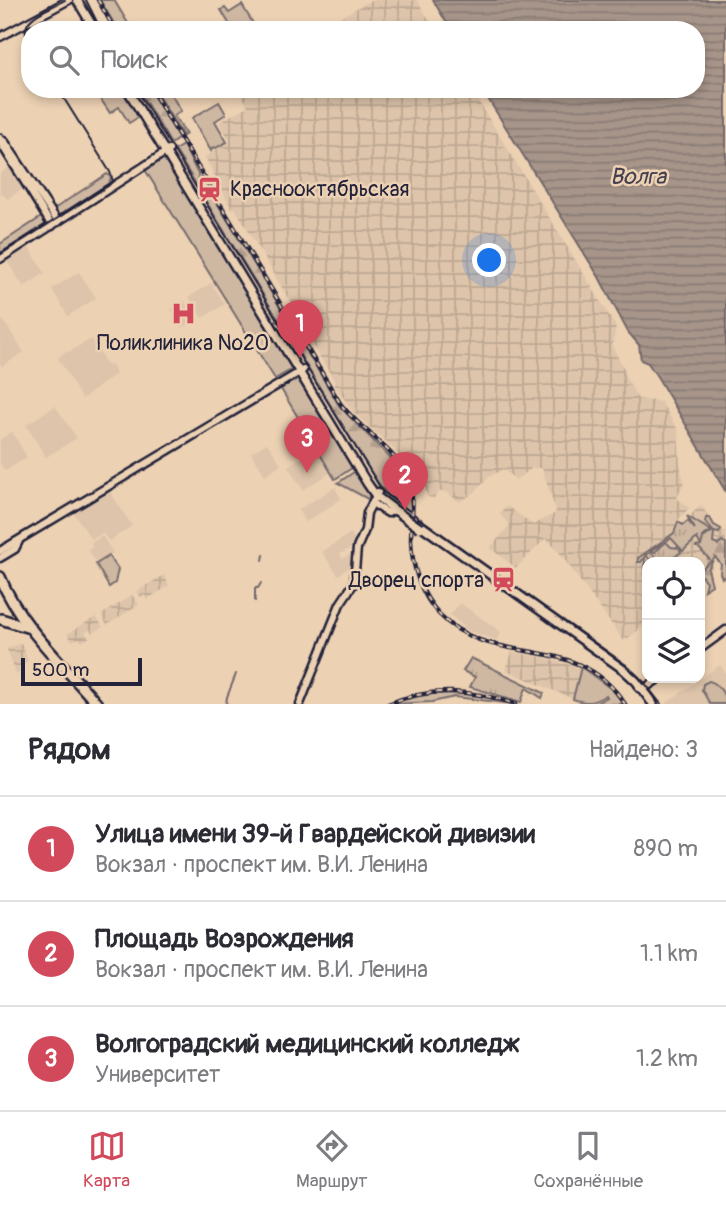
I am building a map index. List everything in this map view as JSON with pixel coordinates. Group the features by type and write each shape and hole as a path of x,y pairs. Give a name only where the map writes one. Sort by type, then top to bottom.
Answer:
{"highway":[{"path":"0,577 20,615 97,704"},
{"path":"8,596 8,608 2,619 34,631"}],"main road":[{"path":"27,21 63,0"},
{"path":"32,21 73,0 87,21"},
{"path":"2,36 21,25"},
{"path":"2,36 21,26"},
{"path":"135,98 376,499 407,517"},
{"path":"0,140 55,224"},
{"path":"0,259 167,151"},
{"path":"0,551 301,371"},
{"path":"376,499 420,526 585,644 641,688 651,704"},
{"path":"300,704 340,604 356,578 356,557 376,499"},
{"path":"0,558 15,549 19,541"},
{"path":"2,619 20,615"},
{"path":"705,643 726,629"},
{"path":"641,688 650,683"}],"shaded area":[{"path":"371,0 417,0 430,21 334,21"},
{"path":"243,98 476,98 616,327 612,346 638,399 661,402 678,430 684,483 677,498 689,508 679,519 676,529 701,505 713,523 726,532 726,544 717,549 711,570 707,565 705,566 705,557 642,557 642,627 624,641 546,538 516,568 490,548 510,525 500,514 507,506 533,525 556,511 542,468 532,468 516,480 503,469 489,477 475,492 460,502 446,492 439,492 434,498 428,497 423,484 394,449 353,412 334,384 336,383 310,341 301,320 235,208 232,209 205,157 230,141 219,122 248,106"},
{"path":"11,166 25,187 7,199 0,194 0,174"},
{"path":"27,245 45,273 24,287 6,260"},
{"path":"79,272 96,298 68,316 52,289"},
{"path":"211,283 225,304 202,318 189,297"},
{"name":"Поликлиника №20","path":"184,301 195,320 182,328 171,309"},
{"path":"2,319 24,352 2,366 0,320"},
{"path":"92,339 108,366 112,364 116,374 82,399 58,358 66,351"},
{"path":"55,406 77,438 46,457 26,425"},
{"path":"12,432 27,457 5,471 0,463 0,440"},
{"path":"267,443 281,464 265,475 251,453"},
{"path":"315,449 330,473 303,490 288,466"},
{"path":"335,487 341,499 306,522 298,510"},
{"path":"109,490 132,526 109,541 103,533 91,539 74,513"},
{"path":"351,533 358,544 340,554 343,559 349,555 353,561 351,566 338,575 322,552"},
{"path":"102,536 113,553 97,564 88,550 93,547 91,543"},
{"path":"164,575 169,586 147,599 145,595 141,597 137,591"},
{"path":"132,595 139,605 107,625 101,615"},
{"path":"460,603 501,632 496,640 469,631 450,615"},
{"path":"96,617 103,627 92,633 90,630 85,632 89,638 82,642 78,638 72,641 67,634"},
{"path":"21,643 28,661 19,668 17,675 7,649"},
{"path":"512,652 581,668 573,699 506,670"},
{"path":"720,665 726,674 726,704 665,704 695,683 705,683 705,676"}],"green space":[{"path":"100,0 114,0 127,21 113,21"},
{"path":"242,5 252,21 228,21 221,10 225,8 229,13"},
{"path":"100,98 131,98 142,115 129,123 119,107 110,113"},
{"path":"143,98 155,98 179,138 171,144"},
{"path":"160,98 173,98 181,111 174,116 186,134 183,136"},
{"path":"219,102 226,114 215,121 227,142 213,147 211,151 192,118"},
{"path":"183,145 198,174 199,189 175,150"},
{"path":"165,155 294,368 275,379 144,168"},
{"path":"107,174 111,177 109,183 58,217 54,209"},
{"path":"206,190 219,206 340,407 400,468 409,488 411,512 391,498 378,483 201,193"},
{"path":"43,216 48,224 0,253 0,244"},
{"path":"301,375 355,466 335,479 281,389"},
{"path":"357,470 371,492 368,499 338,483"},
{"path":"687,516 711,531 702,537 704,539 701,546 697,538 683,551 671,538 651,551 655,552 666,542 671,547 679,548 681,552 674,557 655,557 651,552 646,555 648,557 642,557 641,562 638,562 638,558 674,533 678,522 683,525 688,521 695,529"},
{"path":"706,518 710,518 714,525 721,529 719,533 714,532 713,543 726,543 726,576 722,578 721,564 715,557 708,569 712,585 705,589 705,566 711,561 695,547 701,546 703,538 713,531 705,522"},
{"path":"109,556 118,569 115,583 109,587 96,564"},
{"path":"471,658 544,693 542,698 526,688 521,702 470,687 475,677 463,671"},
{"path":"581,667 614,691 623,704 595,704 607,697 606,695 590,702 573,699"},
{"path":"709,681 721,690 726,704 710,704 702,690"},
{"path":"447,692 471,693 514,704 455,697 432,702 391,704 414,696"}],"water":[{"name":"Волга","path":"433,0 726,0 726,492 658,378 648,363 641,360 639,345 628,332 599,277 488,98 705,98 705,21 446,21"}],"waterway":[{"path":"263,560 264,555"},
{"path":"255,601 255,588 261,583"},
{"path":"226,704 236,674"}],"tram line":[{"path":"30,21 34,16 65,0"},
{"path":"86,0 96,21"},
{"path":"0,255 113,181 64,98"},
{"path":"141,98 170,145"},
{"path":"174,151 383,492 630,669 661,704"}],"railway":[{"path":"98,0 110,21"},
{"path":"156,98 340,403 401,467 411,494 413,561 422,589 439,614 460,631 484,642 559,658 583,666 605,681 625,704"},
{"path":"388,704 436,692 468,693 516,704"}],"place":[{"name":"Краснооктябрьская","path":"210,189"},
{"name":"Поликлиника №20","path":"183,314"},
{"name":"Улица имени 39-й Гвардейской дивизии","path":"300,358"},
{"name":"Волгоградский медицинский колледж","path":"307,473"},
{"name":"Площадь Возрождения","path":"405,510"},
{"name":"Дворец спорта","path":"504,580"}]}
